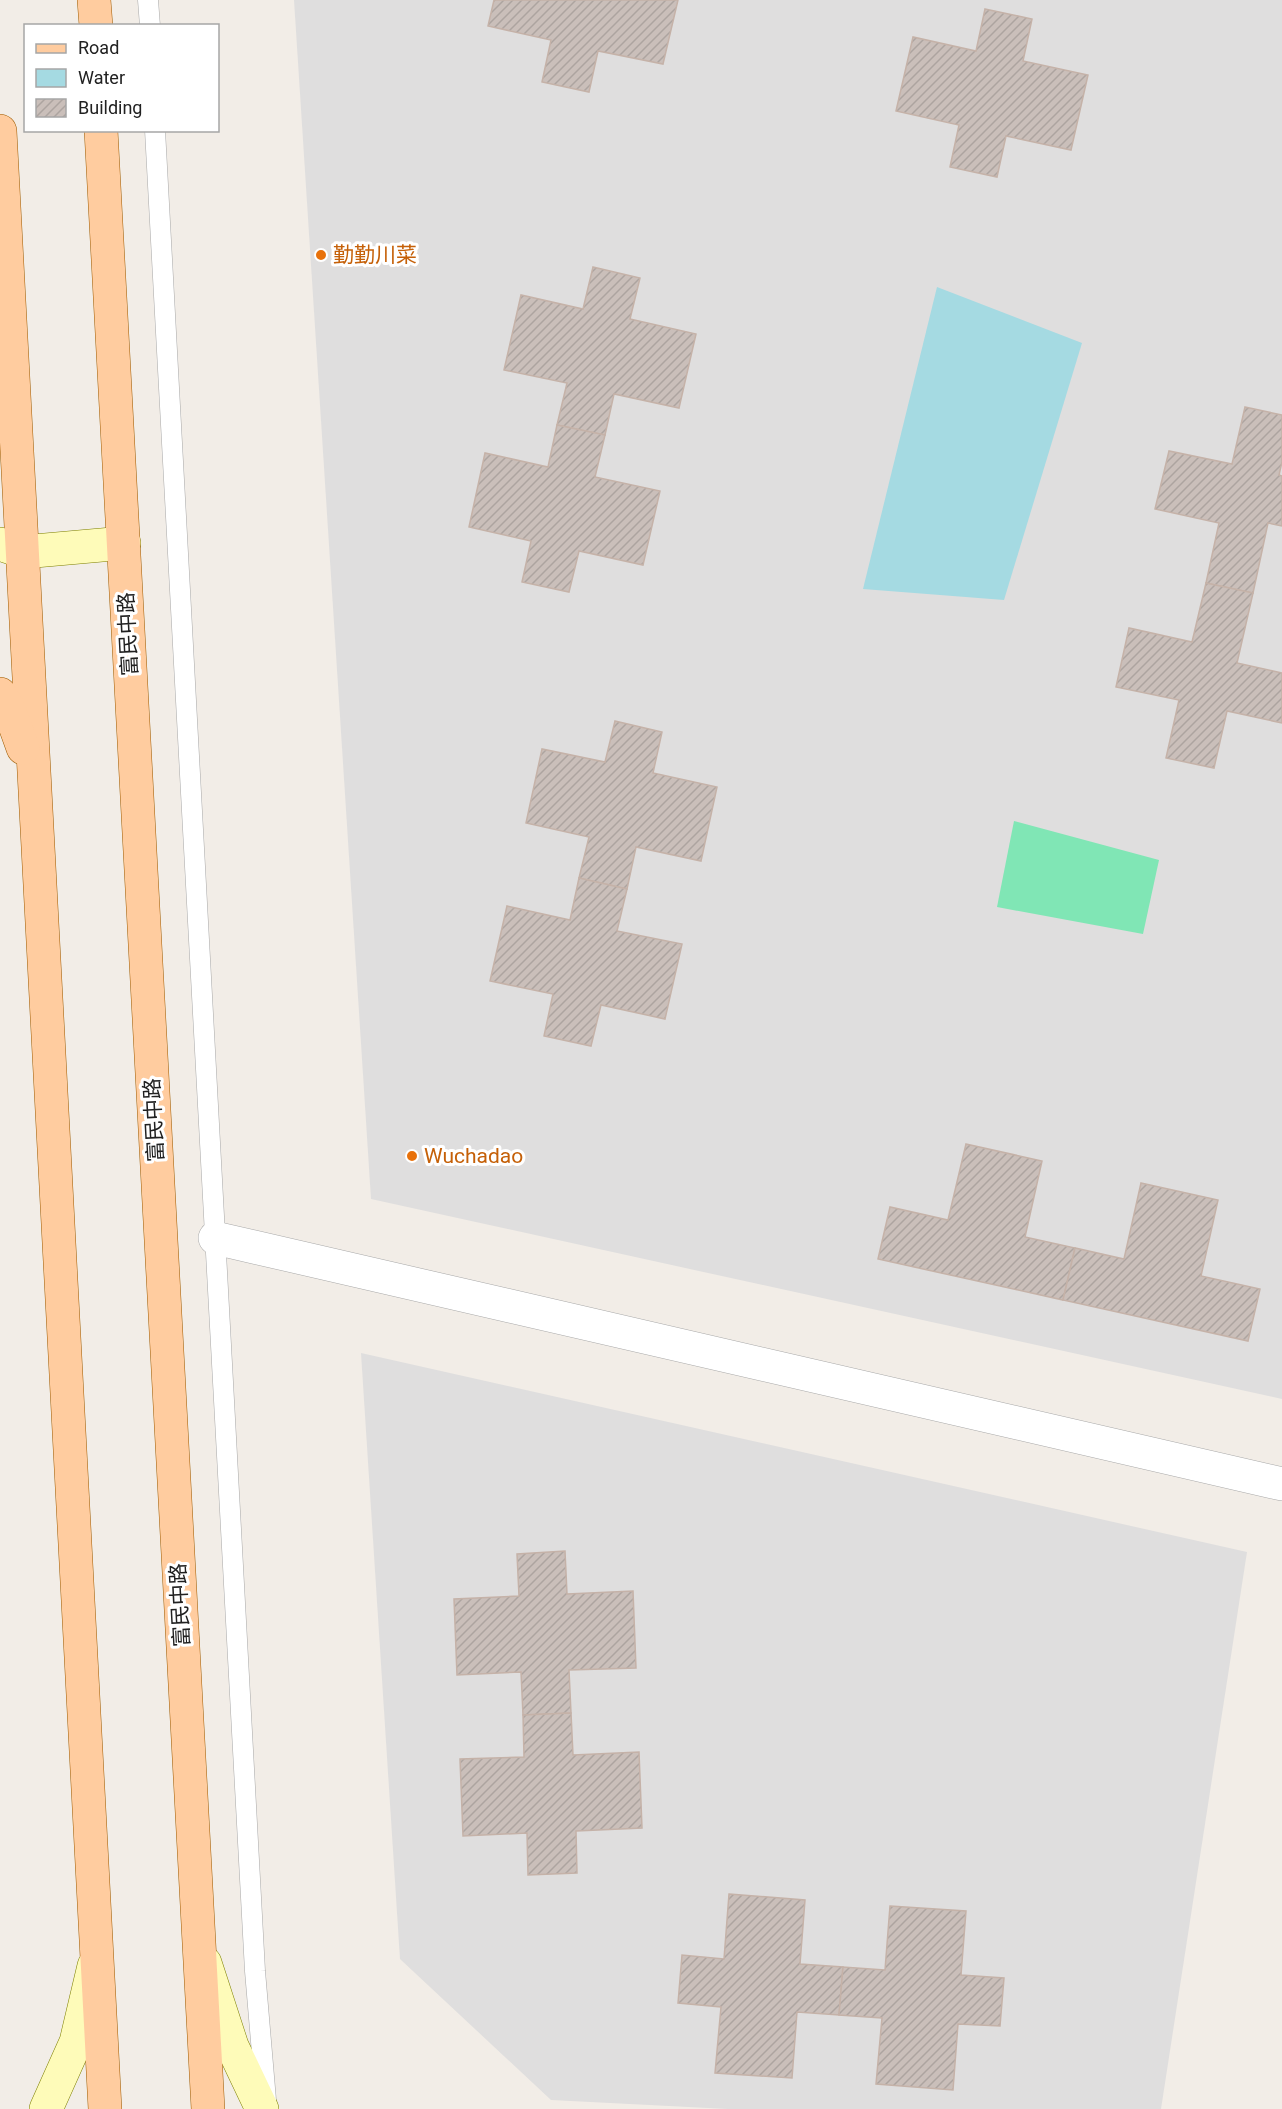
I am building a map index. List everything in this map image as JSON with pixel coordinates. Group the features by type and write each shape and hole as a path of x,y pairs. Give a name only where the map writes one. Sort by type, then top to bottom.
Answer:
{"main road":[{"path":"94,0 96,24"},
{"path":"0,131 11,548 35,780 105,2109"},
{"name":"富民中路","path":"101,132 208,2109"},
{"path":"11,548 124,543"},
{"path":"0,694 9,709 35,780"},
{"path":"198,1943 232,2046 265,2109"},
{"path":"46,2109 76,2042 97,1952"}],"street":[{"path":"215,1238 1282,1484"}],"lane":[{"path":"148,0 150,24"},
{"path":"155,132 254,1959 265,2109"}],"shaded area":[{"path":"294,0 1282,0 1282,1399 371,1199"},
{"path":"361,1353 1247,1552 1161,2109 728,2109 551,2100 400,1959"}],"green space":[{"path":"1014,821 1159,860 1143,934 997,907"}],"water":[{"path":"937,287 1082,343 1004,600 863,589"}],"building":[{"path":"494,0 678,0 663,64 598,51 589,92 542,82 551,40 488,26"},
{"path":"985,9 1032,19 1023,61 1088,75 1071,150 1006,136 997,177 950,167 959,125 896,111 913,37 976,51"},
{"path":"593,267 640,278 630,319 696,334 679,408 614,394 605,435 557,425 567,383 504,370 521,295 583,309"},
{"path":"1245,407 1282,415 1282,462 1279,475 1282,476 1282,526 1268,523 1253,593 1206,583 1219,523 1155,509 1169,451 1232,464"},
{"path":"557,425 605,435 595,477 660,491 643,565 579,551 569,592 522,582 531,541 469,527 485,453 548,467"},
{"path":"1206,583 1253,593 1237,663 1282,673 1282,723 1227,711 1214,768 1166,758 1179,700 1116,687 1129,628 1192,642"},
{"path":"615,721 662,732 653,773 717,787 701,861 636,847 627,889 579,878 589,837 526,823 542,749 605,762"},
{"path":"579,878 627,889 617,931 682,944 665,1019 601,1005 591,1046 544,1036 553,994 490,981 507,906 570,920"},
{"path":"966,1144 1042,1161 1025,1237 1075,1248 1063,1300 878,1259 890,1207 948,1220"},
{"path":"1141,1183 1218,1200 1201,1276 1260,1289 1248,1341 1063,1300 1075,1248 1124,1259"},
{"path":"565,1551 567,1594 633,1591 636,1668 569,1670 571,1713 523,1715 521,1672 457,1675 454,1599 519,1596 517,1554"},
{"path":"571,1713 573,1755 639,1752 642,1828 576,1831 577,1873 528,1875 527,1833 463,1836 460,1759 524,1757 523,1715"},
{"path":"729,1894 805,1900 800,1964 843,1967 839,2015 797,2012 792,2078 715,2073 721,2007 678,2003 682,1955 724,1959"},
{"path":"890,1906 966,1911 961,1975 1004,1978 1000,2026 958,2024 953,2090 876,2084 882,2018 839,2015 843,1967 885,1970"}],"place":[{"name":"勤勤川菜","path":"321,255"},
{"name":"Wuchadao","path":"412,1156"}]}
